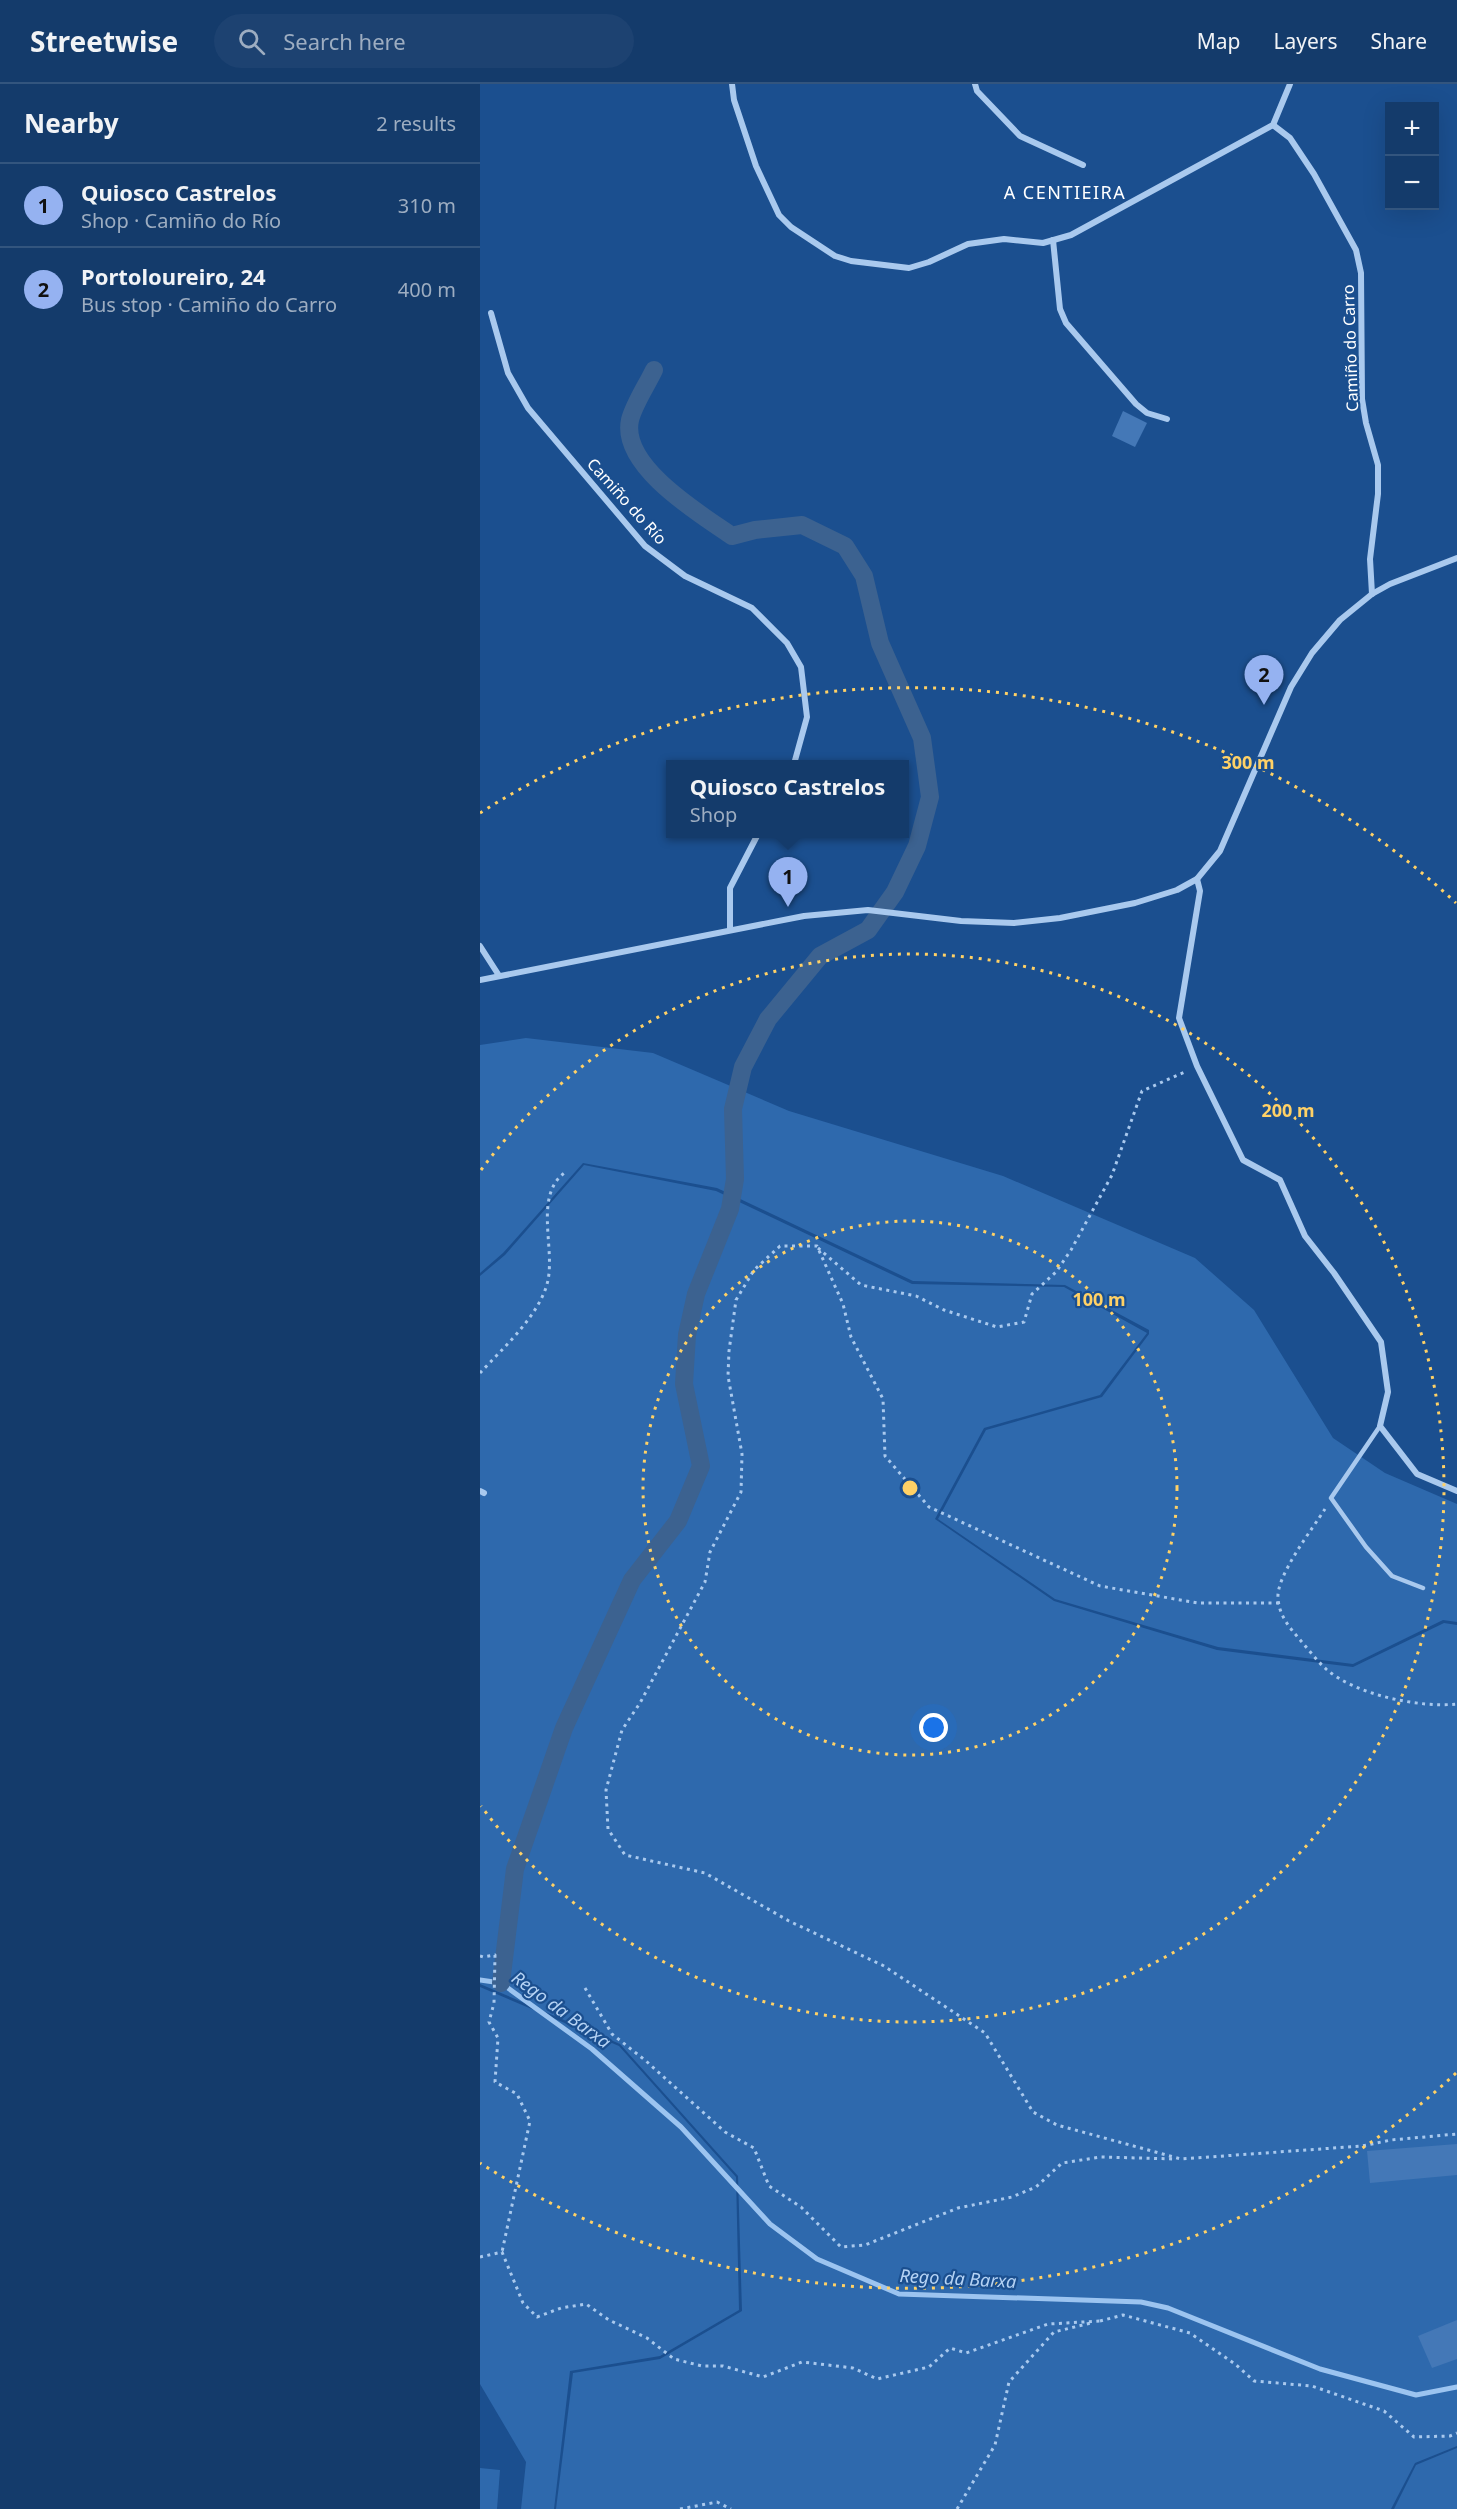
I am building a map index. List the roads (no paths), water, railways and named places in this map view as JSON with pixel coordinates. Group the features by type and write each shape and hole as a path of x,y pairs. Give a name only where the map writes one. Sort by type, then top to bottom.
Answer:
{"street":[{"path":"732,84 734,100 756,166 779,215 791,227 835,256 851,261 909,268 929,262 968,244 1004,239 1043,243 1071,235 1273,125 1290,84"},
{"path":"975,84 977,91 1020,136 1083,165"},
{"name":"Camiño do Carro","path":"1273,125 1290,138 1314,174 1356,250 1361,273 1362,399 1378,465 1378,494 1370,559 1372,594"},
{"path":"1053,240 1060,309 1066,323 1136,404 1147,413 1167,419"},
{"name":"Camiño do Río","path":"491,314 508,373 528,408 645,546 685,576 752,608 787,643 801,667 807,717 795,760"},
{"path":"480,980 498,974 804,916 868,910 961,921 1014,923 1060,918 1134,903 1177,890 1197,879 1220,851 1291,687 1301,670 1340,620 1372,594 1457,558"},
{"path":"730,930 730,888 756,838"},
{"path":"1197,879 1200,891 1179,1018 1197,1066 1243,1160 1280,1180 1305,1236 1334,1273 1381,1342 1388,1392 1380,1426 1417,1474 1457,1491"},
{"path":"480,946 498,974"}],"lane":[{"path":"1380,1426 1331,1498 1366,1547 1392,1576 1423,1588"}],"waterway":[{"path":"501,1983 515,1869 564,1728 632,1580 678,1521 701,1466 684,1384 687,1335 696,1294 730,1209 735,1179 733,1109 743,1067 768,1019 820,956 868,930 895,892 917,846 930,797 922,738 880,643 864,576 845,546 802,525 755,530 732,536 665,487 649,471 637,454 630,437 632,414 654,370"},
{"name":"Rego da Barxa","path":"480,1980 501,1983 592,2049 681,2127 770,2224 817,2259 899,2294 1141,2302 1168,2308 1320,2369 1416,2395 1457,2387"}],"place":[{"name":"Portoloureiro, 24","path":"1264,705"},
{"name":"Quiosco Castrelos","path":"788,907"}],"district":[{"name":"A CENTIEIRA","path":"1065,193"}]}
